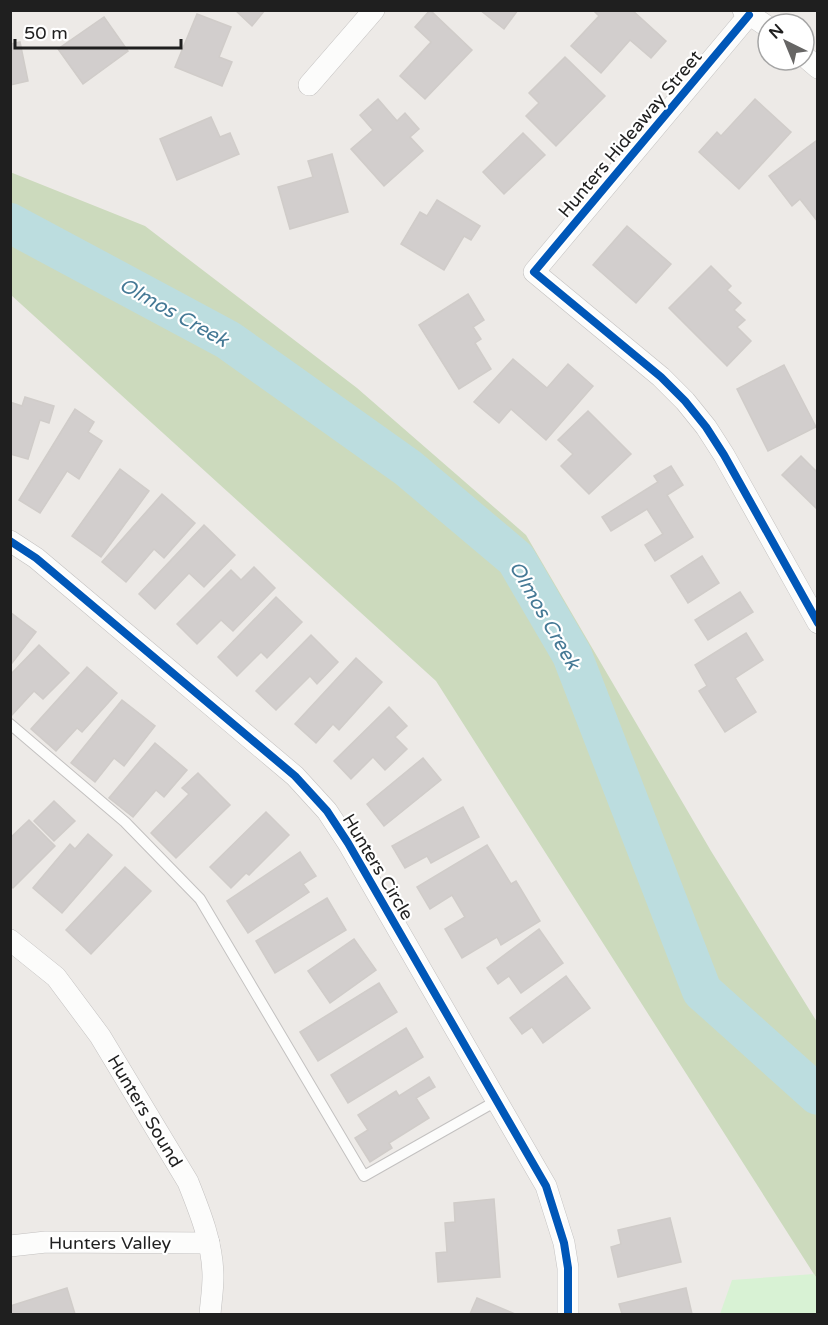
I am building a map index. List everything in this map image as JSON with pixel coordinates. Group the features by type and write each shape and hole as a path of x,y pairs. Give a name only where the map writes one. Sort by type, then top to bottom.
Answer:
{"street":[{"path":"309,85 374,10"},
{"name":"Hunters Hideaway Street","path":"746,13 534,272 661,377 699,418 724,454 818,623"},
{"name":"Hunters Circle","path":"10,541 36,558 295,776 327,811 348,843 546,1186 564,1243 568,1268 568,1314"},
{"name":"Hunters Sound","path":"10,940 56,977 100,1036 188,1182 198,1205 209,1243 213,1276 210,1314"},
{"name":"Hunters Valley","path":"10,1246 46,1242 209,1243"}],"lane":[{"path":"10,724 125,822 200,899 364,1176 498,1100"}],"green space":[{"path":"10,172 145,226 357,388 526,535 711,851 817,1022 817,1279 436,681 11,295"},
{"path":"814,1274 817,1279 817,1314 720,1314 732,1280"}],"building":[{"path":"235,10 265,10 252,26"},
{"path":"430,10 472,50 425,99 400,76 431,42 415,27"},
{"path":"480,10 518,10 504,29"},
{"path":"593,10 632,10 666,41 651,58 630,40 601,73 571,46 599,16"},
{"path":"197,14 231,27 219,57 232,62 222,86 175,67"},
{"path":"104,17 128,51 83,84 58,49"},
{"path":"20,42 28,81 10,85 10,44"},
{"path":"565,57 605,96 556,146 526,116 539,103 529,93"},
{"path":"378,99 397,121 405,113 419,129 410,137 423,151 384,186 351,149 373,130 360,115"},
{"path":"755,99 791,132 739,189 699,152 717,132 721,136"},
{"path":"211,117 220,137 230,133 239,154 177,180 160,139"},
{"path":"523,133 545,155 504,194 483,172"},
{"path":"816,141 818,143 818,222 800,199 792,206 769,176"},
{"path":"332,154 348,212 290,229 278,187 313,177 308,161"},
{"path":"437,200 480,226 471,240 464,236 444,270 401,244 420,212 427,216"},
{"path":"627,226 671,264 636,303 593,265"},
{"path":"711,266 731,286 727,290 741,303 734,310 745,320 737,327 751,341 727,366 669,308"},
{"path":"468,294 484,320 473,327 481,339 475,343 491,369 459,389 419,325"},
{"path":"513,359 547,388 568,364 593,386 546,440 511,409 499,423 474,402"},
{"path":"784,365 816,427 768,451 737,389"},
{"path":"25,397 54,406 49,423 40,420 28,459 10,454 10,402 22,406"},
{"path":"75,409 94,422 88,432 102,441 79,479 67,471 40,513 19,500"},
{"path":"588,411 631,454 589,494 561,466 573,454 558,440"},
{"path":"801,456 818,473 818,510 782,475"},
{"path":"671,466 683,485 667,495 693,537 655,561 645,545 663,534 647,509 611,531 602,517 658,482 654,476"},
{"path":"120,469 149,491 101,557 72,536"},
{"path":"162,494 195,523 164,558 154,549 126,582 102,562"},
{"path":"204,525 235,555 204,587 189,573 155,609 139,594"},
{"path":"702,556 719,583 688,603 671,576"},
{"path":"254,567 275,588 233,631 221,620 197,644 177,624 231,570 241,580"},
{"path":"740,592 753,612 708,640 695,620"},
{"path":"276,597 302,622 267,658 261,652 237,676 218,657"},
{"path":"10,612 36,632 12,663 10,662"},
{"path":"746,633 763,660 735,678 756,712 725,732 699,691 707,686 695,665"},
{"path":"311,635 338,662 317,684 310,676 276,710 256,691"},
{"path":"39,645 69,673 43,699 34,691 12,715 10,675"},
{"path":"356,658 382,682 339,730 333,724 316,743 295,724"},
{"path":"87,667 117,693 82,732 77,728 56,751 31,729"},
{"path":"122,700 155,726 124,766 114,758 95,782 71,763"},
{"path":"389,707 407,726 395,737 407,749 385,770 373,757 351,779 334,761"},
{"path":"155,743 187,770 164,797 156,790 133,817 109,798"},
{"path":"423,758 441,780 384,826 367,804"},
{"path":"198,773 230,805 176,858 151,833 189,794 182,788"},
{"path":"54,801 75,821 54,841 34,821"},
{"path":"463,807 479,837 431,863 427,856 405,868 392,846"},
{"path":"266,812 289,835 249,875 246,873 231,888 210,867"},
{"path":"29,820 55,846 13,888 10,885 10,838"},
{"path":"88,834 112,855 62,913 33,888 70,844 75,849"},
{"path":"487,845 511,884 516,881 540,921 501,945 497,937 462,958 445,929 465,917 452,895 430,909 417,887"},
{"path":"300,852 316,876 303,884 309,892 248,933 227,901"},
{"path":"125,867 151,891 91,954 66,930"},
{"path":"327,898 346,930 275,973 256,941"},
{"path":"539,929 563,963 521,993 509,976 498,984 487,968"},
{"path":"354,939 376,970 330,1003 308,971"},
{"path":"566,976 590,1008 543,1043 532,1027 522,1034 510,1018"},
{"path":"379,983 397,1012 318,1061 300,1032"},
{"path":"406,1028 423,1057 348,1103 331,1075"},
{"path":"429,1077 435,1087 416,1098 429,1118 389,1143 392,1148 370,1162 355,1138 368,1130 358,1115 396,1091 399,1096"},
{"path":"494,1199 500,1277 438,1282 436,1253 447,1252 445,1223 455,1222 454,1203"},
{"path":"670,1218 681,1262 618,1277 611,1247 621,1244 618,1230"},
{"path":"67,1288 75,1314 10,1314 10,1306"},
{"path":"686,1288 692,1314 622,1314 619,1304"},
{"path":"477,1298 515,1314 470,1314"}],"waterway":[{"name":"Olmos Creek","path":"10,223 228,340 408,468 516,559 572,655 702,991 818,1095"}],"cycle path":[{"path":"749,15 534,272 661,377 685,401 706,427 724,455 818,623"},
{"path":"10,541 36,558 295,776 327,811 348,843 546,1186 564,1243 568,1268 568,1314"}]}
